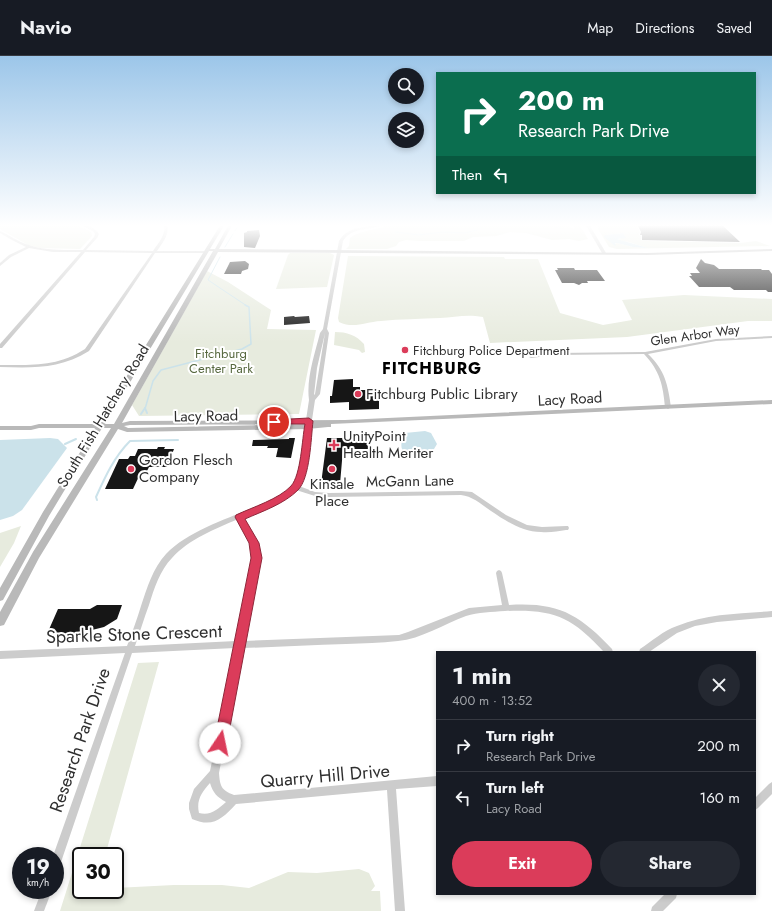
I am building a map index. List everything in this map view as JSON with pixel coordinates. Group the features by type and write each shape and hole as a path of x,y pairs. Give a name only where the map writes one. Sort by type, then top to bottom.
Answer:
{"main road":[{"name":"South Fish Hatchery Road","path":"0,597 46,514 198,264"},
{"name":"South Fish Hatchery Road","path":"0,622 36,555 116,426 208,264"},
{"name":"Lacy Road","path":"0,427 31,428 39,426 116,426 127,430 309,424 772,402"}],"street":[{"path":"0,347 73,264"},
{"path":"0,366 44,366 67,361 80,355 90,346 146,264"},
{"path":"295,487 301,474 312,400 317,394 327,333 325,330 336,264"},
{"name":"Glen Arbor Way","path":"530,357 555,354 645,353 716,340 772,337"},
{"name":"Glen Arbor Way","path":"645,353 655,362 661,371 666,387 668,407"},
{"name":"Research Park Drive","path":"61,847 154,580 169,557 188,541 277,500 295,487"},
{"name":"McGann Lane","path":"295,487 315,494 329,495 461,493 476,498 515,522 528,528 540,530 566,528"},
{"path":"214,773 193,798 192,809 195,816 202,820 212,818 222,813 234,800 222,795 218,791 215,786 214,773 257,558 254,543 240,517"},
{"path":"499,573 506,608"},
{"name":"Sparkle Stone Crescent","path":"0,655 240,646 399,638 417,634 466,613 506,608 540,608 557,611 574,619 596,637 608,651"},
{"path":"644,651 667,635 686,625 711,620 772,614"},
{"name":"Quarry Hill Drive","path":"234,800 436,781"},
{"path":"391,786 400,911"},
{"path":"756,804 772,787"},
{"path":"656,911 671,895"},
{"path":"39,911 43,899"}],"green space":[{"path":"285,264 332,264 327,287 276,289"},
{"path":"347,264 540,264 560,313 603,325 632,320 622,300 684,295 772,299 772,321 748,321 627,337 490,343 483,317 477,316 395,320 355,325 339,322 338,318"},
{"name":"Fitchburg Center Park","path":"207,271 228,282 271,310 267,329 316,330 299,414 139,416 132,405"},
{"path":"335,332 347,333 358,338 364,344 365,352 362,353 359,350 334,345"},
{"path":"21,526 14,543 0,567 0,533"},
{"path":"159,662 108,847 80,847 138,663"},
{"path":"359,869 369,873 375,886 371,891 380,891 381,911 60,911 72,873 72,899 124,899 124,888 174,885 222,885 249,888 288,872 317,873"}],"water":[{"path":"425,431 431,433 437,444 431,454 406,454 402,450 402,439 405,433"},
{"path":"58,439 67,448 22,510 13,516 0,520 0,440"}],"building":[{"path":"229,264 249,264 248,269 242,271 241,274 224,274"},
{"path":"698,264 709,264 714,265 719,269 769,270 772,274 772,292 768,292 766,290 734,290 730,287 699,287 689,276 692,276 690,273 700,273 696,268"},
{"path":"557,268 597,270 605,281 587,281 588,283 582,283 579,285 574,283 562,283 555,270 558,270"},
{"path":"309,316 310,323 284,325 284,317"},
{"name":"Fitchburg Public Library","path":"353,379 353,387 360,387 360,390 383,391 384,398 379,398 379,409 349,410 349,402 330,403 334,380"},
{"path":"295,438 291,458 276,457 278,448 267,448 268,446 252,446 253,440"},
{"name":"Kinsale Place","path":"327,438 369,438 369,449 343,449 340,484 321,484"},
{"name":"Gordon Flesch Company","path":"158,447 165,447 164,449 174,449 167,467 149,467 147,471 141,472 133,489 105,489 119,459 128,459 130,456 135,456 138,449 157,449"},
{"path":"97,605 122,605 117,619 104,627 92,630 82,630 80,633 47,634 58,609 90,609"}],"waterway":[{"path":"216,264 208,280 247,306"},
{"path":"145,408 153,381 161,370 242,349 251,344 249,307 247,306"},
{"path":"141,414 145,408"},
{"path":"145,408 147,413"},
{"path":"65,444 76,439"},
{"path":"97,500 96,497 110,468 124,447 130,441 178,440"}],"place":[{"name":"Fitchburg Police Department","path":"405,350"},
{"name":"Fitchburg Public Library","path":"358,394"},
{"name":"UnityPoint Health Meriter","path":"334,445"},
{"name":"Gordon Flesch Company","path":"131,469"},
{"name":"Kinsale Place","path":"332,469"}],"district":[{"name":"FITCHBURG","path":"432,368"}],"route":[{"path":"220,743 257,558 254,543 240,517 284,496 290,492 300,480 309,421 274,422"}]}
